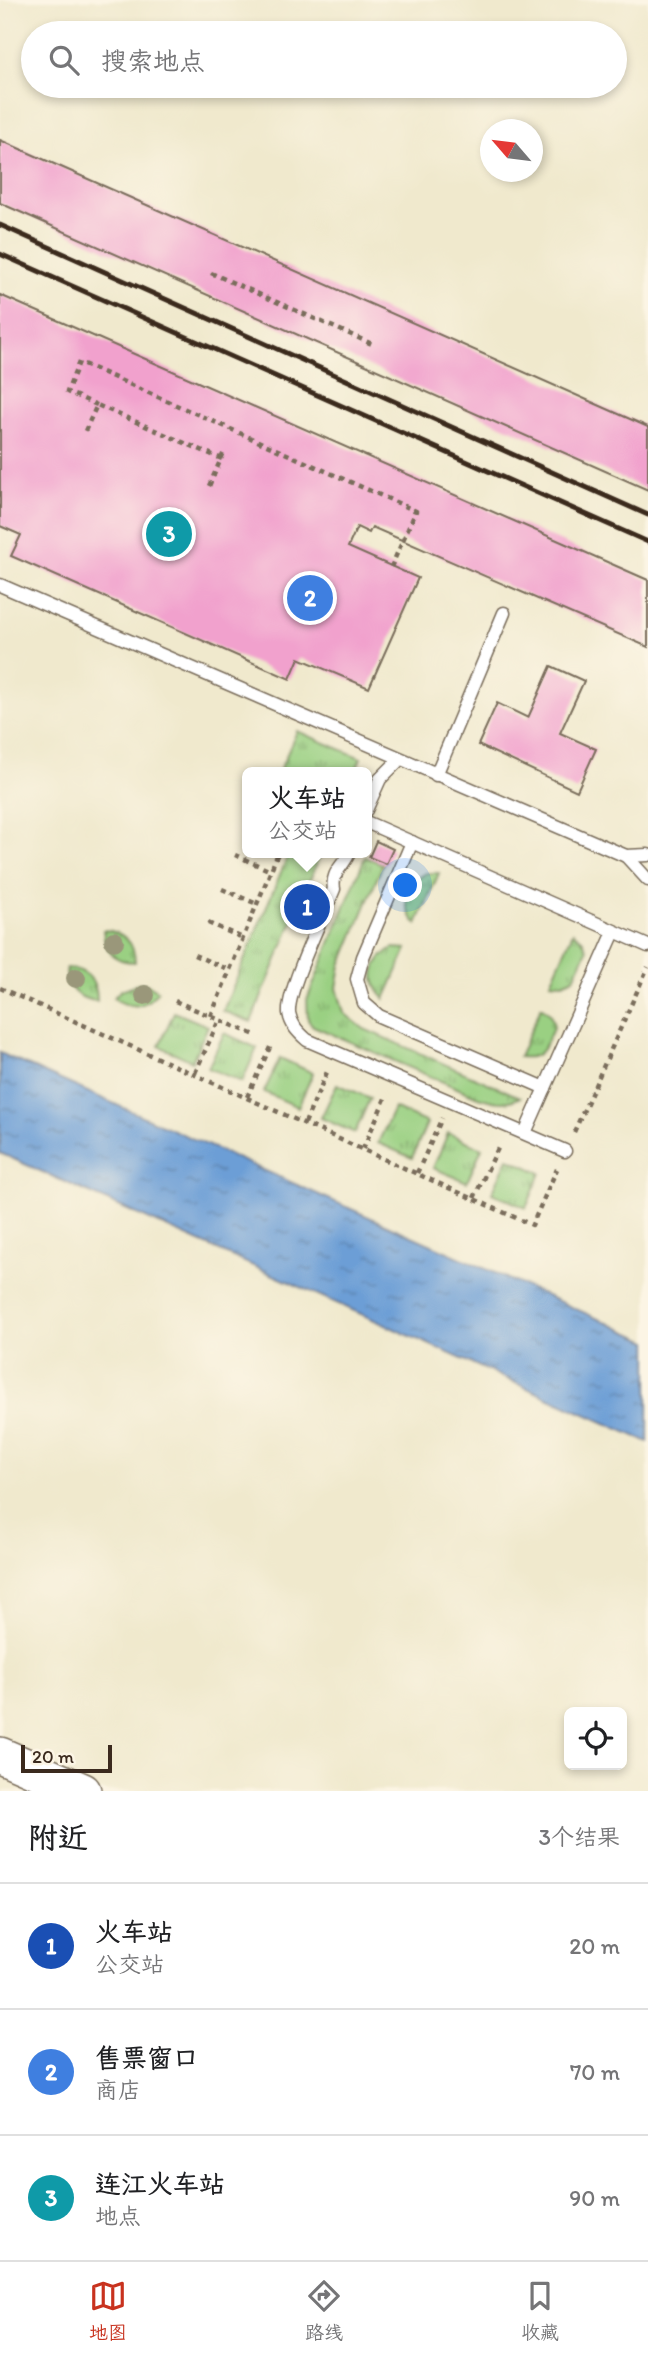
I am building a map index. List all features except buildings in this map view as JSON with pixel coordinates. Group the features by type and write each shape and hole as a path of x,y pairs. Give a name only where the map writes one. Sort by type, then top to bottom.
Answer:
{"main road":[{"path":"0,1755 83,1791"}],"lane":[{"path":"0,585 626,856 648,880"},
{"path":"436,775 503,613"},
{"path":"372,797 380,779 400,759"},
{"path":"372,825 648,946"},
{"path":"412,842 363,957 357,979 364,1003 379,1016 545,1088"},
{"path":"626,856 648,855"},
{"path":"346,858 339,864 332,880 334,889 291,993 289,1013 295,1028 307,1040 565,1151"},
{"path":"525,1133 614,932"}],"path":[{"path":"211,272 372,344"},
{"path":"222,460 67,391 79,362 416,510 391,567"},
{"path":"85,431 97,405"},
{"path":"209,486 225,450"},
{"path":"235,855 271,871"},
{"path":"211,1016 276,858"},
{"path":"222,889 257,904"},
{"path":"208,923 243,938"},
{"path":"194,955 229,970"},
{"path":"0,988 532,1224 648,967"},
{"path":"175,1000 255,1035"},
{"path":"194,1074 219,1020"},
{"path":"247,1097 272,1043"},
{"path":"304,1123 329,1068"},
{"path":"363,1149 387,1094"},
{"path":"417,1173 442,1118"},
{"path":"474,1198 500,1143"}],"green space":[{"path":"297,731 361,758 357,767 281,767"},
{"path":"287,858 319,858 251,1022 223,1011"},
{"path":"365,858 383,864 341,965 337,988 344,1013 364,1029 520,1097 499,1102 478,1097 313,1026 308,1020 307,1000"},
{"path":"426,873 439,873 417,924 408,910 407,897 413,884"},
{"path":"103,930 116,932 126,938 132,948 135,962 121,960 112,954 106,944"},
{"path":"573,932 582,939 587,950 574,978 563,983 551,982"},
{"path":"393,948 407,949 385,999 376,985 374,972 380,959"},
{"path":"66,968 80,971 89,977 95,987 97,1001 74,992 68,982"},
{"path":"140,983 158,991 143,1004 132,1006 113,998 121,990"},
{"path":"541,1007 550,1014 554,1026 539,1054 519,1057"},
{"path":"174,1012 208,1026 192,1061 159,1046"},
{"path":"224,1033 257,1048 242,1082 208,1068"},
{"path":"280,1058 313,1073 298,1107 264,1092"},
{"path":"337,1084 370,1098 355,1133 321,1118"},
{"path":"394,1108 427,1123 412,1158 378,1143"},
{"path":"448,1133 482,1148 467,1182 433,1168"},
{"path":"508,1158 541,1173 526,1208 492,1193"}],"water":[{"path":"0,1053 648,1341 648,1442 0,1153"}],"railway":[{"path":"0,225 648,515"},
{"path":"0,254 648,542"}],"place":[{"name":"连江火车站","path":"169,534"},
{"name":"售票窗口","path":"310,598"},
{"name":"火车站","path":"307,907"}]}
